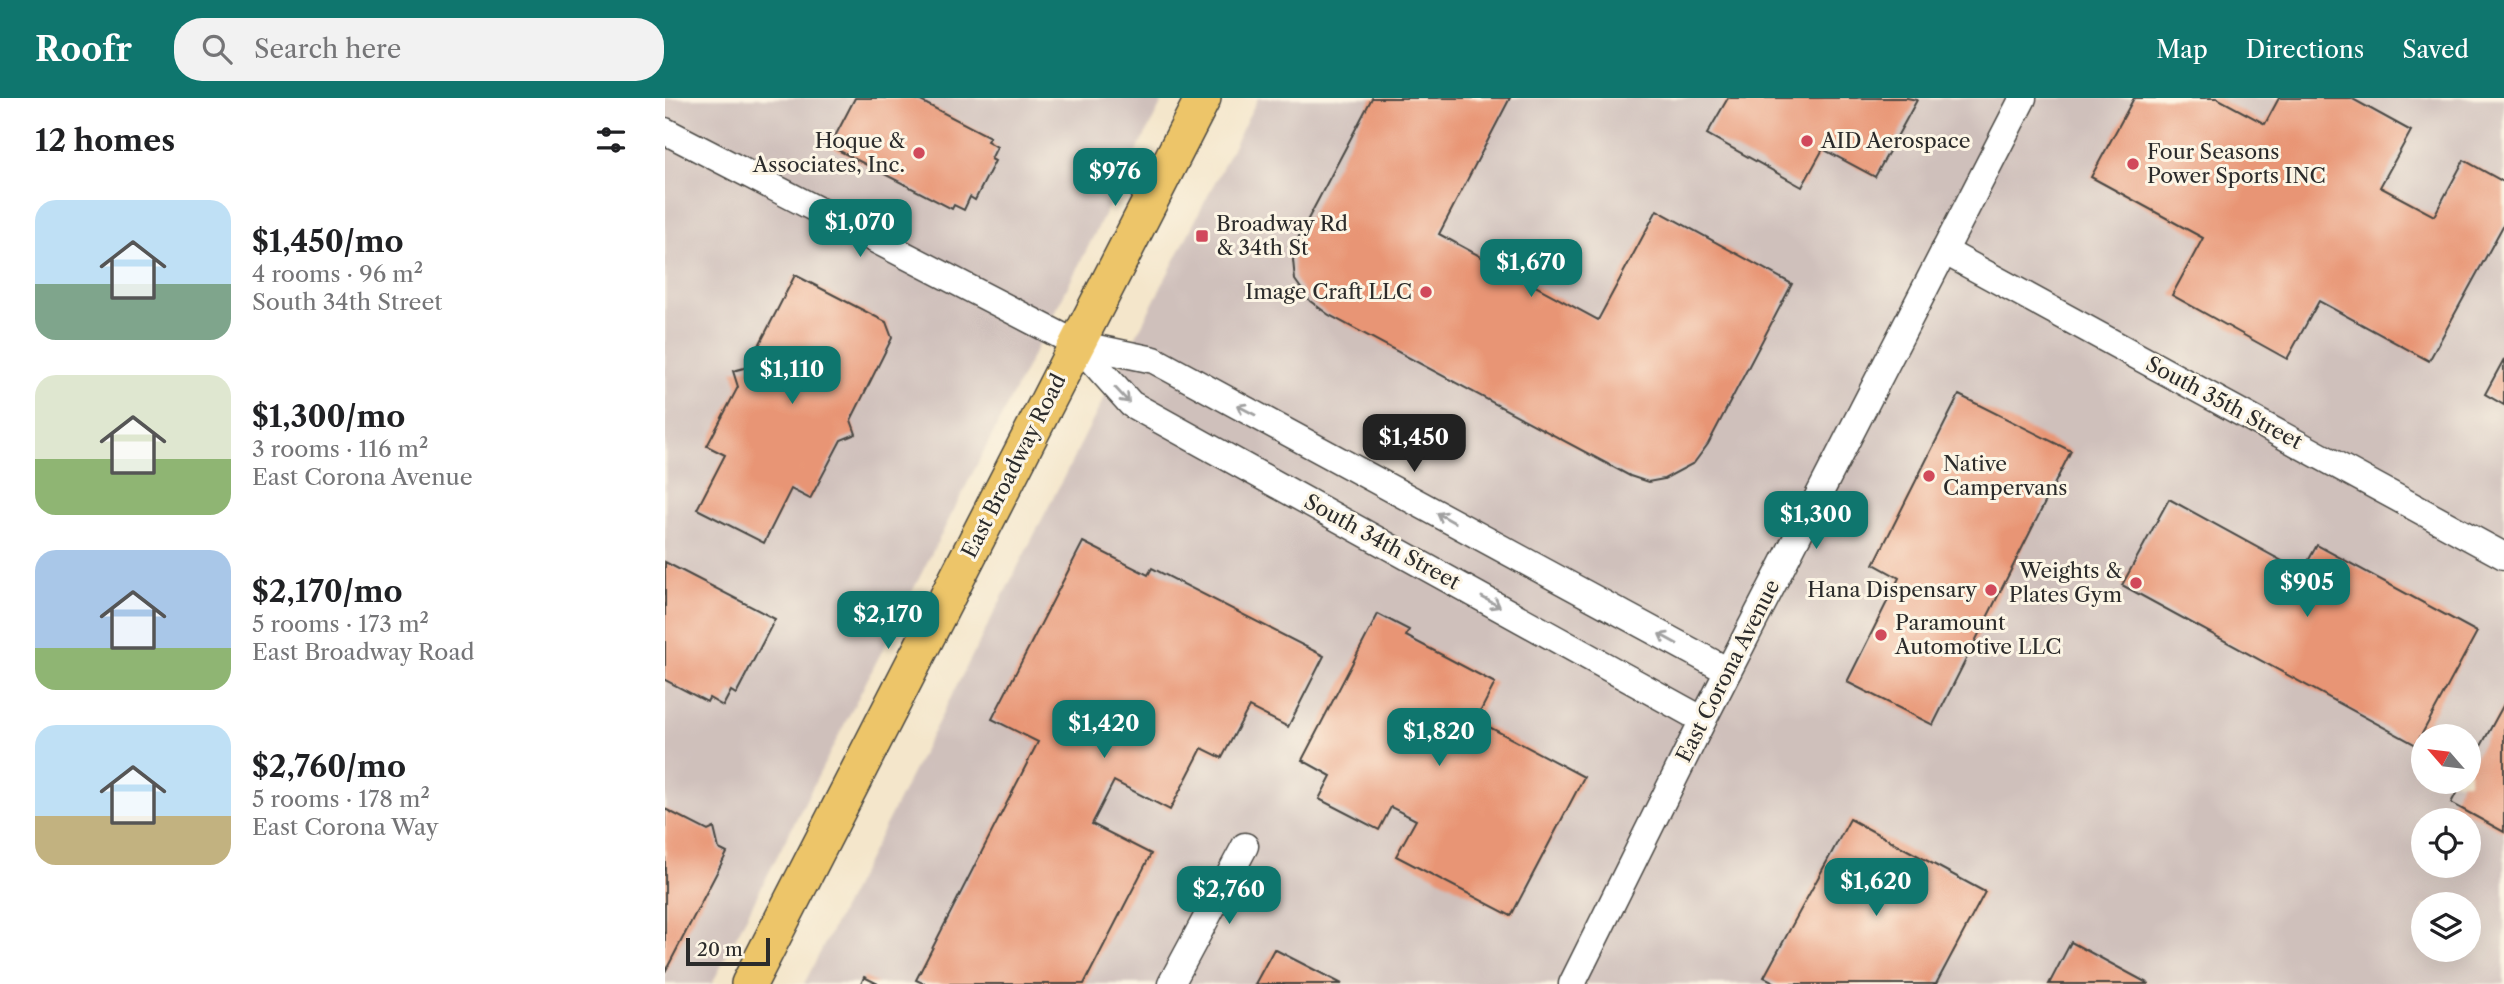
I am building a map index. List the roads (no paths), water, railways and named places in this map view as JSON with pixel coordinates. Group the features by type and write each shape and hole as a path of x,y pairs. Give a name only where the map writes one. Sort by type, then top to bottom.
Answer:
{"main road":[{"name":"East Broadway Road","path":"749,984 1203,98"}],"street":[{"name":"East Corona Avenue","path":"1571,984 1703,720 2023,98"},
{"name":"South 34th Street","path":"665,131 1077,344 1154,360 1728,671"},
{"name":"South 35th Street","path":"1944,251 2504,556"},
{"name":"South 34th Street","path":"1077,344 1131,404 1703,720"},
{"path":"1171,984 1245,846"}],"place":[{"name":"AID Aerospace","path":"1807,141"},
{"name":"Hoque & Associates, Inc.","path":"919,153"},
{"name":"Four Seasons Power Sports INC","path":"2133,164"},
{"name":"Broadway Rd & 34th St","path":"1202,236"},
{"name":"Image Craft LLC","path":"1426,292"},
{"name":"Native Campervans","path":"1929,476"},
{"name":"Weights & Plates Gym","path":"2136,583"},
{"name":"Hana Dispensary","path":"1991,590"},
{"name":"Paramount Automotive LLC","path":"1881,635"}]}
